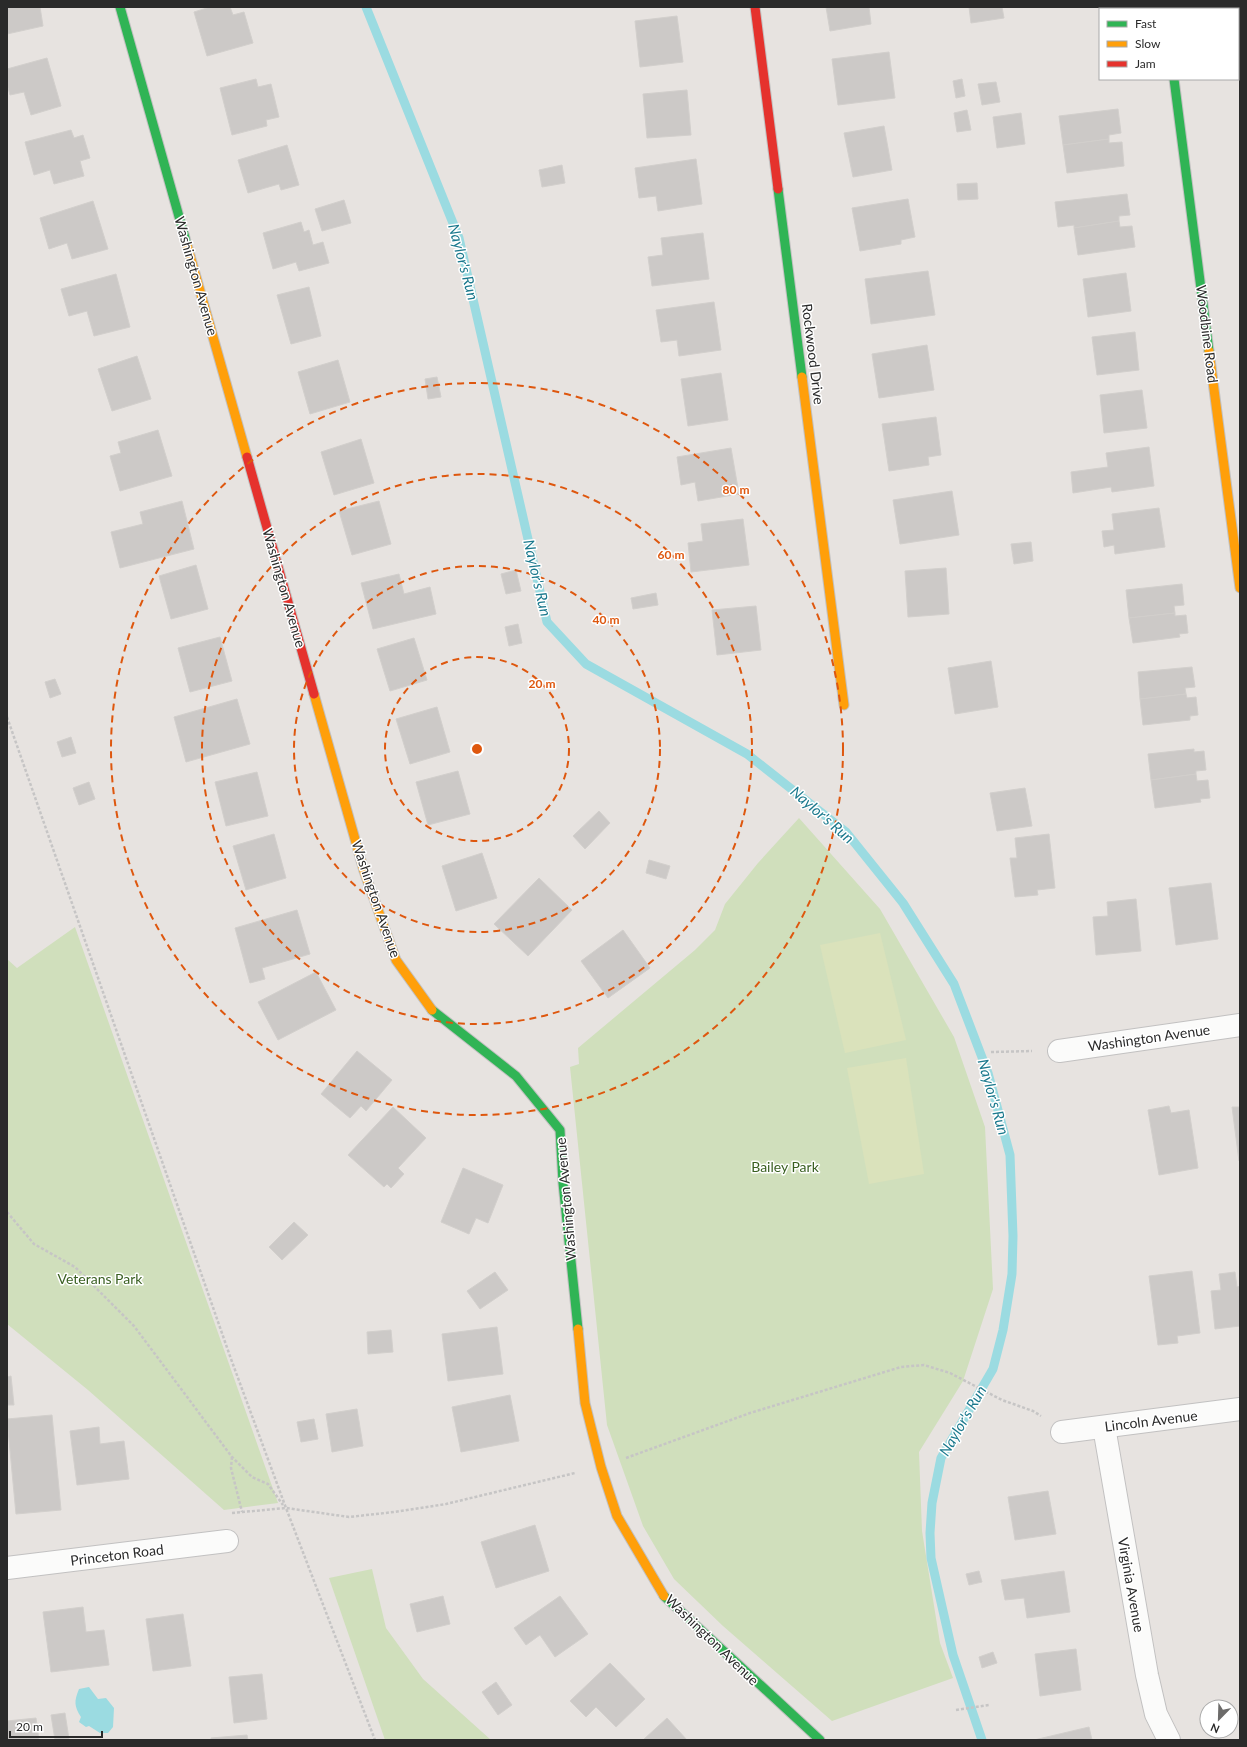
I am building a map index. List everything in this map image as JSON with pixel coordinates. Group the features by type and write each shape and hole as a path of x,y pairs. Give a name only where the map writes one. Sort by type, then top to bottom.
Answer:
{"street":[{"name":"Washington Avenue","path":"120,7 360,856 396,960 434,1014 516,1076 560,1130 563,1183 584,1403 601,1467 617,1516 663,1595 820,1740"},
{"name":"Rockwood Drive","path":"755,7 844,705"},
{"name":"Woodbine Road","path":"1174,80 1240,588"},
{"name":"Washington Avenue","path":"1059,1051 1240,1025"},
{"name":"Lincoln Avenue","path":"1062,1432 1240,1409"},
{"name":"Virginia Avenue","path":"1104,1427 1147,1675 1156,1714 1170,1740"},
{"name":"Princeton Road","path":"7,1568 227,1541"}],"path":[{"path":"7,717 231,1359 286,1508 375,1740"},
{"path":"991,1052 1059,1051"},
{"path":"7,1212 34,1244 75,1268 134,1326 232,1457 252,1477 268,1484 286,1508"},
{"path":"963,1381 1002,1400 1034,1411 1062,1432"},
{"path":"232,1457 231,1468 242,1512"},
{"path":"956,1710 989,1705"}],"green space":[{"name":"Bailey Park","path":"799,818 880,909 954,1037 985,1127 993,1289 963,1381 919,1452 922,1531 940,1643 953,1678 832,1721 723,1626 674,1579 643,1526 607,1425 570,1067 579,1064 578,1048 695,950 715,930 725,904 758,863"},
{"name":"Veterans Park","path":"75,927 278,1503 224,1510 88,1390 7,1324 7,959 17,968"},
{"path":"880,933 906,1040 845,1053 820,945"},
{"path":"906,1058 924,1174 869,1184 847,1068"},
{"path":"372,1569 386,1628 423,1679 491,1740 385,1740 329,1578"}],"water":[{"path":"89,1687 98,1699 106,1698 114,1708 113,1727 108,1733 100,1733 79,1722 81,1717 76,1706 76,1697 79,1689"}],"building":[{"path":"7,7 40,7 43,26 7,34"},
{"path":"210,7 230,7 233,15 244,12 253,43 207,56 194,12"},
{"path":"826,7 869,7 871,24 830,31"},
{"path":"969,7 1002,7 1004,18 971,23"},
{"path":"677,16 683,62 640,67 635,21"},
{"path":"889,52 895,98 838,105 832,59"},
{"path":"47,58 61,106 31,115 24,92 10,95 7,84 7,69"},
{"path":"256,79 258,87 271,84 279,117 266,120 267,126 232,135 220,88"},
{"path":"962,79 965,96 956,98 953,81"},
{"path":"996,82 1000,102 982,105 978,84"},
{"path":"687,90 691,135 647,138 643,94"},
{"path":"1118,109 1121,133 1109,135 1109,139 1063,145 1059,116"},
{"path":"967,110 971,130 957,132 954,113"},
{"path":"1021,113 1025,144 997,148 993,117"},
{"path":"884,126 892,170 853,177 844,133"},
{"path":"71,130 74,138 83,135 90,158 80,161 84,176 54,184 50,170 34,175 25,142"},
{"path":"1109,139 1109,143 1122,142 1124,166 1067,173 1063,145"},
{"path":"287,145 299,185 281,190 279,184 248,193 238,160"},
{"path":"696,159 702,204 658,211 656,196 639,198 635,168"},
{"path":"562,165 565,183 542,187 539,170"},
{"path":"977,183 978,199 958,200 957,184"},
{"path":"1127,194 1130,215 1119,216 1119,221 1074,228 1074,225 1058,227 1055,202"},
{"path":"908,199 915,237 901,240 901,244 860,251 852,208"},
{"path":"344,200 351,223 322,231 315,209"},
{"path":"93,201 108,249 72,259 67,243 49,249 40,218"},
{"path":"1119,221 1120,227 1132,226 1135,247 1078,255 1074,228"},
{"path":"301,222 304,232 309,230 313,245 323,242 329,263 299,271 296,262 273,269 263,233"},
{"path":"703,233 709,279 652,286 648,257 663,255 661,238"},
{"path":"928,271 935,315 871,324 865,279"},
{"path":"1126,273 1131,311 1088,317 1083,279"},
{"path":"116,274 130,327 94,336 87,311 69,316 61,289"},
{"path":"309,287 321,336 291,344 277,295"},
{"path":"714,302 721,350 679,356 677,340 661,342 656,310"},
{"path":"1135,332 1139,370 1097,375 1092,337"},
{"path":"927,345 934,390 879,398 872,354"},
{"path":"137,356 151,399 112,411 98,369"},
{"path":"338,360 350,402 310,414 298,372"},
{"path":"721,373 728,420 688,426 681,379"},
{"path":"437,377 441,397 428,399 425,379"},
{"path":"1142,390 1147,428 1104,433 1100,395"},
{"path":"936,417 941,455 928,457 929,465 889,471 882,424"},
{"path":"158,430 172,476 120,491 110,456 121,453 118,442"},
{"path":"361,439 374,483 334,495 321,452"},
{"path":"1149,447 1154,486 1112,492 1111,487 1073,493 1071,472 1108,467 1106,453"},
{"path":"731,448 739,494 698,501 695,482 681,485 677,457"},
{"path":"952,491 959,535 900,544 893,500"},
{"path":"182,501 194,549 120,568 111,532 143,524 140,512"},
{"path":"379,501 391,544 352,555 339,511"},
{"path":"1159,508 1165,547 1115,554 1114,545 1104,547 1102,531 1114,530 1112,514"},
{"path":"743,519 749,565 691,572 688,543 703,541 701,524"},
{"path":"1031,542 1033,561 1014,564 1011,544"},
{"path":"196,565 208,609 171,619 159,576"},
{"path":"946,568 949,614 908,617 905,571"},
{"path":"516,570 521,591 506,594 501,574"},
{"path":"399,574 404,594 430,587 436,614 373,629 361,583"},
{"path":"1182,584 1184,605 1174,606 1175,613 1129,618 1126,590"},
{"path":"656,593 658,605 633,609 631,598"},
{"path":"756,606 761,650 717,655 712,610"},
{"path":"1175,613 1175,616 1186,615 1188,633 1179,634 1180,637 1133,643 1129,618"},
{"path":"518,624 522,643 509,646 505,627"},
{"path":"220,637 232,681 190,692 178,648"},
{"path":"414,638 427,680 390,691 377,649"},
{"path":"991,661 998,707 955,714 948,668"},
{"path":"1192,667 1195,687 1185,688 1186,694 1140,699 1138,672"},
{"path":"55,679 61,694 50,698 45,682"},
{"path":"1186,694 1187,698 1196,697 1198,715 1190,716 1190,720 1143,725 1140,699"},
{"path":"237,699 250,744 186,762 174,717"},
{"path":"437,707 450,752 410,764 396,719"},
{"path":"71,737 76,753 62,757 57,742"},
{"path":"1194,749 1194,752 1204,751 1206,770 1196,771 1196,774 1151,780 1148,754"},
{"path":"458,771 470,814 428,825 416,782"},
{"path":"257,772 268,816 226,826 215,782"},
{"path":"1196,774 1197,781 1208,780 1210,798 1200,799 1201,802 1155,808 1151,780"},
{"path":"89,782 95,799 79,805 73,788"},
{"path":"1025,788 1032,826 997,831 990,793"},
{"path":"599,811 610,823 585,849 573,836"},
{"path":"274,834 286,878 246,890 233,846"},
{"path":"1049,834 1055,888 1037,890 1038,895 1015,897 1010,858 1017,858 1015,838"},
{"path":"482,853 497,898 456,911 442,866"},
{"path":"649,860 670,866 666,879 646,873"},
{"path":"539,878 572,910 528,956 494,924"},
{"path":"1211,883 1218,939 1176,945 1169,888"},
{"path":"1136,899 1141,951 1096,955 1093,917 1108,916 1107,902"},
{"path":"297,910 310,954 262,968 265,979 250,983 235,928"},
{"path":"623,930 650,968 608,998 581,961"},
{"path":"316,972 336,1010 278,1040 258,1002"},
{"path":"357,1051 392,1080 366,1111 361,1106 350,1118 321,1094"},
{"path":"1169,1106 1171,1113 1189,1110 1198,1168 1159,1175 1148,1110"},
{"path":"393,1107 426,1138 398,1168 404,1174 391,1188 387,1184 384,1187 348,1155"},
{"path":"1232,1107 1240,1107 1240,1161 1239,1161"},
{"path":"463,1168 503,1185 488,1223 476,1218 469,1234 441,1222"},
{"path":"294,1222 308,1235 282,1260 269,1247"},
{"path":"1192,1271 1200,1333 1177,1336 1178,1343 1158,1345 1149,1276"},
{"path":"495,1272 508,1290 480,1309 467,1291"},
{"path":"1235,1272 1237,1287 1240,1286 1240,1326 1215,1329 1211,1291 1221,1290 1219,1274"},
{"path":"497,1327 503,1374 448,1381 442,1334"},
{"path":"391,1330 393,1352 368,1354 367,1332"},
{"path":"11,1376 14,1405 7,1405 7,1377"},
{"path":"510,1395 519,1441 461,1452 452,1407"},
{"path":"357,1409 363,1446 332,1452 326,1414"},
{"path":"52,1415 61,1510 16,1514 7,1419"},
{"path":"314,1419 318,1439 301,1442 297,1422"},
{"path":"99,1427 100,1444 124,1441 129,1479 77,1485 70,1431"},
{"path":"1048,1491 1056,1534 1015,1540 1008,1497"},
{"path":"535,1525 549,1571 496,1588 481,1542"},
{"path":"979,1571 982,1582 969,1585 966,1574"},
{"path":"1064,1571 1070,1612 1027,1618 1024,1598 1005,1600 1001,1580"},
{"path":"443,1596 450,1624 417,1632 410,1604"},
{"path":"560,1596 588,1634 555,1657 540,1635 526,1645 514,1628"},
{"path":"83,1607 86,1632 104,1630 109,1665 51,1672 43,1612"},
{"path":"183,1614 191,1666 153,1671 146,1619"},
{"path":"1076,1649 1081,1690 1040,1696 1035,1654"},
{"path":"993,1652 997,1663 982,1668 979,1657"},
{"path":"610,1663 645,1699 616,1727 596,1707 586,1717 570,1701"},
{"path":"262,1674 267,1719 234,1723 229,1677"},
{"path":"496,1682 512,1705 498,1715 482,1692"},
{"path":"65,1713 69,1739 55,1740 51,1715"},
{"path":"36,1718 39,1740 7,1740 7,1721"},
{"path":"667,1718 687,1740 643,1740"},
{"path":"1089,1727 1092,1740 1034,1740"},
{"path":"247,1735 248,1740 211,1740 211,1738"}],"waterway":[{"name":"Naylor's Run","path":"366,7 459,238 547,622 586,664 747,754 846,832 903,903 954,984 988,1073 1010,1155 1013,1236 1012,1274 1003,1330 993,1369 941,1458 932,1503 930,1533 931,1558 953,1655 982,1740"}],"traffic: fast":[{"path":"120,7 187,245"},
{"path":"1174,80 1209,351"},
{"path":"778,189 802,377"},
{"path":"432,1010 516,1076 560,1130 563,1183 578,1329"},
{"path":"664,1596 820,1740"}],"traffic: slow":[{"path":"187,245 247,457"},
{"path":"1209,351 1240,588"},
{"path":"802,377 844,705"},
{"path":"314,694 364,871 396,960 432,1010"},
{"path":"578,1329 585,1403 601,1467 617,1516 664,1596"}],"traffic: jam":[{"path":"755,7 778,189"},
{"path":"247,457 314,694"}]}
